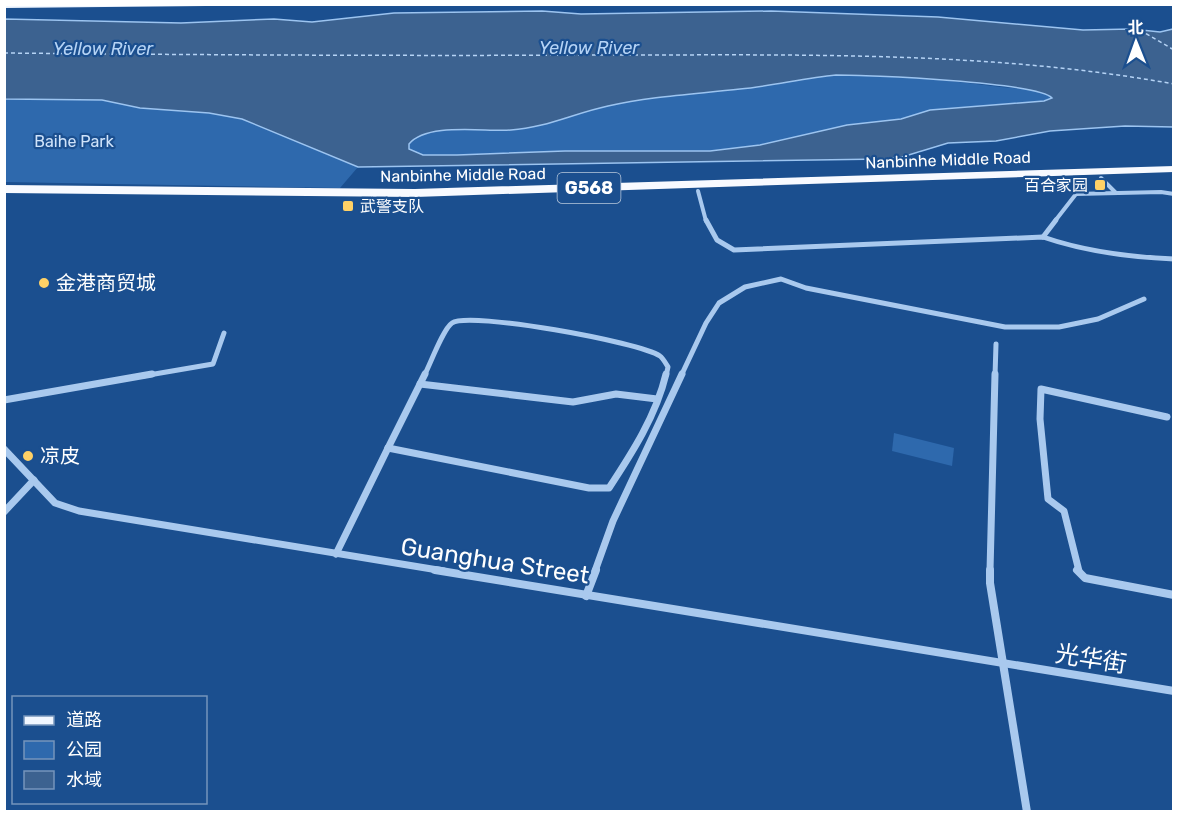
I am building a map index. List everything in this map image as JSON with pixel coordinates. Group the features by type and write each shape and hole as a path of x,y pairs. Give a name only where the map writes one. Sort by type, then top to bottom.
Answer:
{"highway":[{"name":"Nanbinhe Middle Road","path":"4,189 415,194 1173,168"},
{"name":"Nanbinhe Middle Road","path":"4,196 413,201 1173,176"}],"main road":[{"path":"4,6 403,4"},
{"path":"442,4 670,4"}],"street":[{"path":"1101,178 1116,193"},
{"path":"698,191 711,237 721,246 734,250 1043,237 1065,245 1126,257 1173,259"},
{"path":"1043,237 1076,194 1173,194"},
{"path":"586,596 614,521 706,323 719,303 745,287 781,279 806,288 1005,327 1059,327 1098,319 1144,299"},
{"path":"336,554 388,448 450,324 461,319 492,321 586,335 661,356 668,367 657,399 633,452 609,488 589,488 388,448"},
{"path":"4,400 213,364 224,333"},
{"path":"996,344 990,583 1028,812"},
{"path":"420,384 573,402 616,394 657,399"},
{"path":"1167,417 1041,389 1041,419 1048,499 1064,511 1077,569 1085,578 1173,595"},
{"name":"Guanghua Street","path":"4,449 55,503 80,511 1003,664"},
{"path":"4,512 34,480"},
{"name":"光华街","path":"1003,664 1173,692"}],"green space":[{"path":"836,75 960,82 1034,90 1046,93 1052,98 1044,101 930,110 901,119 847,125 760,145 710,151 565,151 423,155 409,150 408,144 417,137 442,130 524,129 624,103 752,88"},
{"name":"Baihe Park","path":"5,99 102,100 140,108 209,113 242,119 358,167 340,188 5,182"},
{"path":"894,433 954,448 952,466 892,451"}],"water":[{"name":"Yellow River","path":"542,11 581,14 771,11 938,17 1083,30 1132,29 1160,32 1173,29 1173,127 1125,126 1050,131 996,141 948,143 902,157 883,159 358,167 242,119 209,113 140,108 102,100 5,99 5,19 181,23 274,19 312,22 394,13","holes":["836,75 986,84 1040,92 1052,98 1044,101 930,110 901,119 847,125 760,145 710,151 565,151 423,155 409,149 409,144 417,137 442,130 524,129 596,109 641,100 752,88"]}],"ferry route":[{"path":"1140,30 1174,50"},
{"path":"4,53 826,55 966,60 1105,73 1174,84"}],"place":[{"name":"百合家园","path":"1100,185"},
{"name":"武警支队","path":"348,206"},
{"name":"金港商贸城","path":"44,283"},
{"name":"凉皮","path":"28,456"}]}
